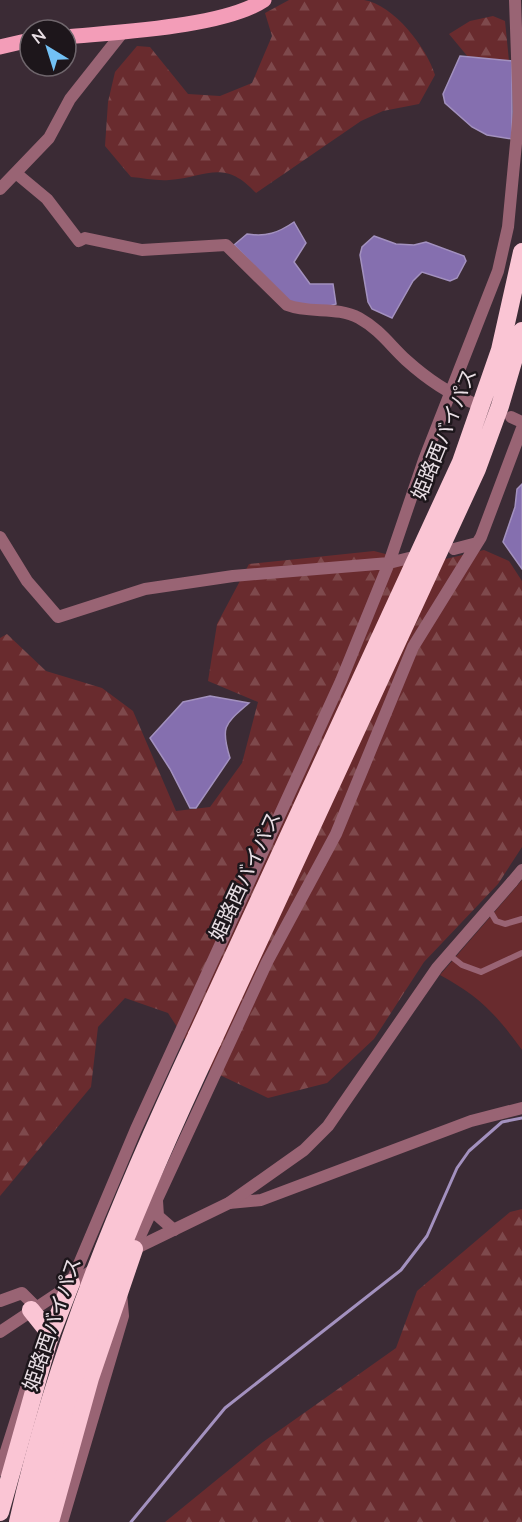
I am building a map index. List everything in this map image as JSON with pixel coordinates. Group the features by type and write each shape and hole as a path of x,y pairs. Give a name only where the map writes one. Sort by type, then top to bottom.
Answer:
{"highway":[{"name":"姫路西バイパス","path":"34,1522 60,1424 106,1283 204,1038 461,462 500,350 522,252"},
{"name":"姫路西バイパス","path":"18,1522 44,1419 91,1276 120,1202 204,1038 477,469 500,406 522,331"},
{"path":"50,1522 87,1389 135,1249"},
{"path":"0,1512 48,1342 71,1283"},
{"path":"33,1308 47,1330 48,1342"}],"main road":[{"path":"78,36 123,32 226,16 254,7 264,0"},
{"path":"0,47 18,43"}],"street":[{"path":"71,1283 248,878 341,681 498,271 508,227 519,112 515,0"},
{"path":"0,189 17,174 49,138 70,99 123,32"},
{"path":"17,174 47,199 79,241 85,238 142,249 226,245 287,305 299,309 340,311 356,316 378,329 406,360 449,394 471,402"},
{"path":"135,1249 267,962 336,834 413,647 477,543 522,428"},
{"path":"0,537 27,582 58,617 145,589 233,576 388,563 409,558"},
{"path":"454,549 477,543"},
{"path":"0,1332 71,1283 110,1260 229,1203 304,1150 328,1126 447,954 522,870"},
{"path":"229,1203 261,1200 471,1120 522,1108"},
{"path":"157,1200 158,1216 174,1230"},
{"path":"90,1238 98,1250 110,1260"},
{"path":"62,1522 123,1316 124,1300 118,1297 115,1281 93,1270"},
{"path":"0,1301 22,1293 33,1308"},
{"path":"0,1470 38,1349 48,1342"}],"lane":[{"path":"489,909 496,921 505,924 522,919"},
{"path":"447,954 462,965 481,972 522,953"}],"green space":[{"path":"289,0 364,0 387,10 408,29 417,41 435,75 419,104 383,111 361,121 256,193 245,182 224,173 215,172 169,180 131,177 105,146 108,102 115,72 137,46 150,47 188,94 220,96 252,83 272,36 265,13"},
{"path":"493,16 505,21 509,61 468,57 449,34 470,21"},
{"path":"484,550 509,561 522,581 522,847 498,884 424,962 374,1039 327,1083 268,1098 203,1067 168,1013 125,998 98,1027 91,1087 0,1196 0,638 7,634 46,671 102,688 133,711 176,811 210,807 242,763 258,702 208,681 217,624 249,564 374,551 424,564"},
{"path":"522,880 522,1050 486,1007 440,975"},
{"path":"522,1209 522,1522 165,1522 263,1442 396,1348 417,1291 510,1212"}],"shaded area":[{"path":"460,56 512,61 512,139 487,135 472,127 445,103 443,94"},
{"path":"294,222 306,243 294,262 310,284 333,284 336,304 327,307 290,303 234,245 247,234 272,233"},
{"path":"374,236 396,244 414,245 426,242 464,256 466,261 457,278 450,281 422,272 413,281 392,318 372,309 368,302 360,255 362,247"},
{"path":"522,484 522,569 503,542 515,507 517,489"},
{"path":"210,696 249,703 234,716 227,726 225,739 230,758 196,808 190,808 170,769 150,738 183,702"}],"waterway":[{"path":"131,1522 225,1408 401,1270 427,1236 457,1168 469,1151 502,1122 522,1118"}]}
